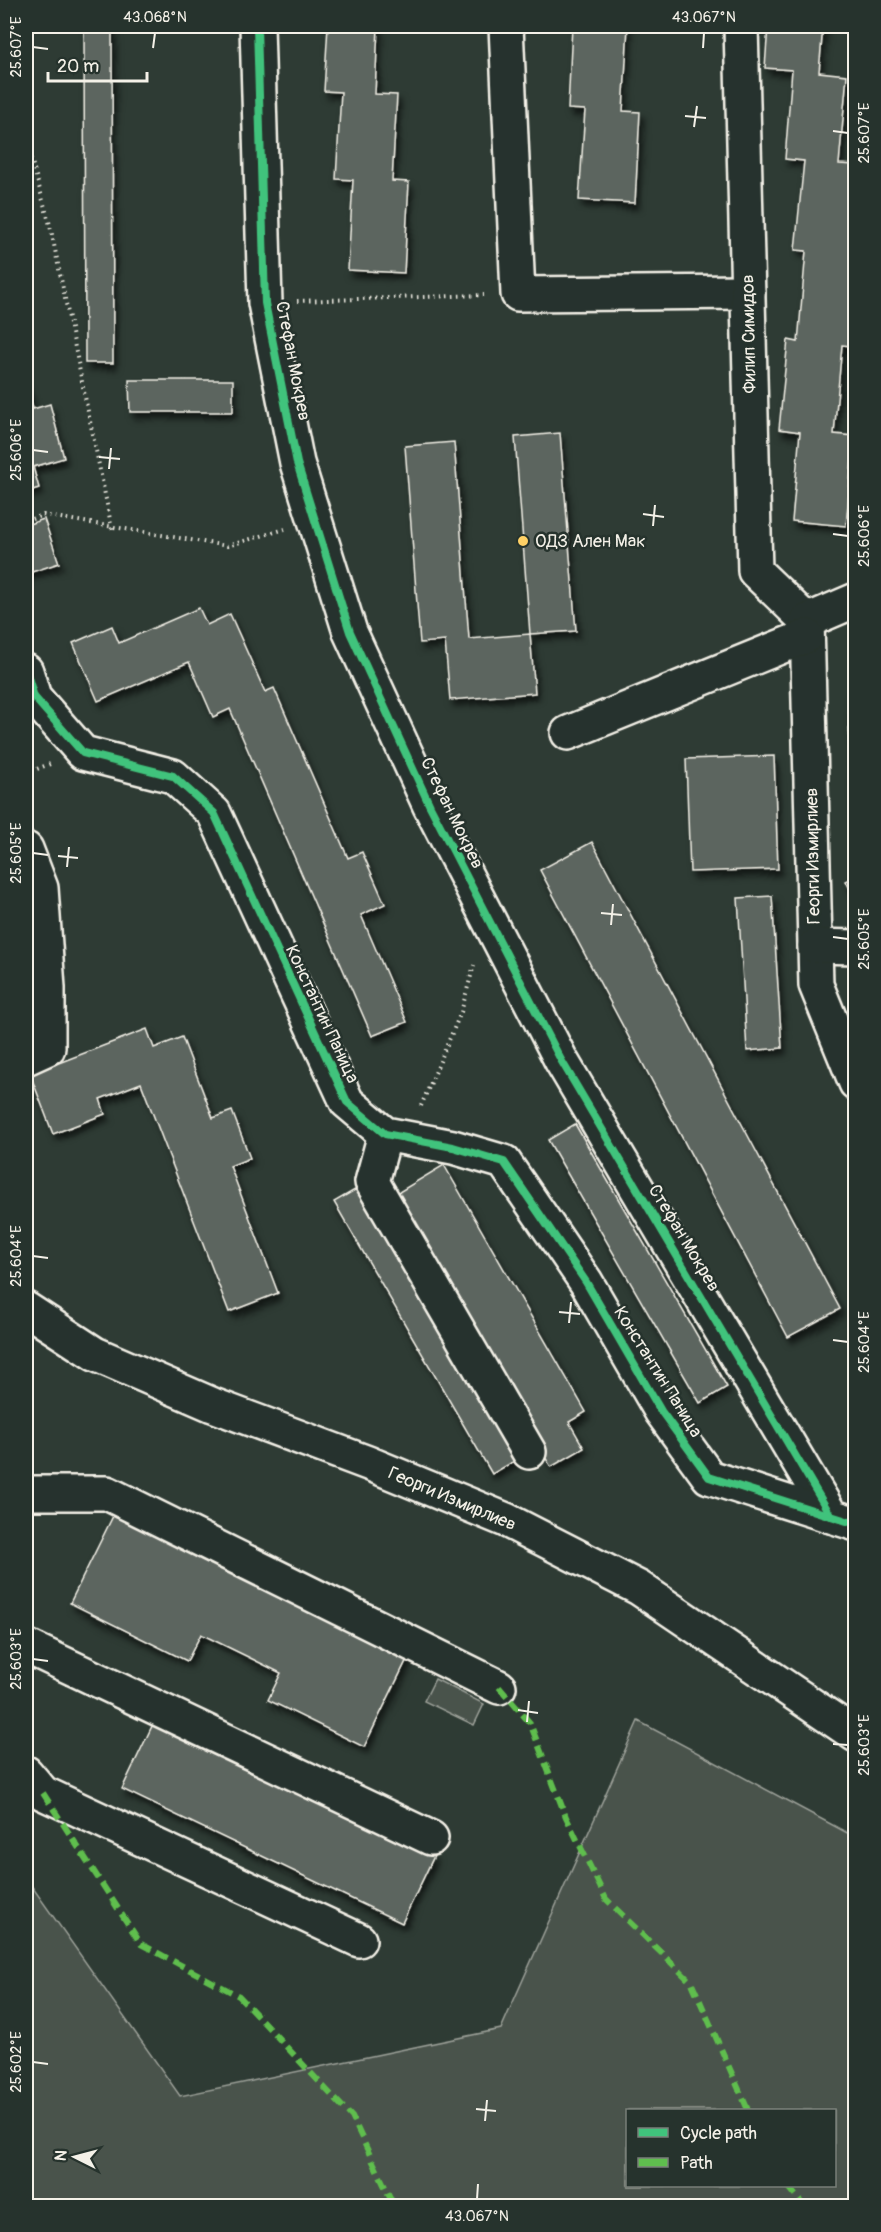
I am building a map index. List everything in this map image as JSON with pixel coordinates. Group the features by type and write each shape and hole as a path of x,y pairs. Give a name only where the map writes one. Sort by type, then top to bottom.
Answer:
{"street":[{"name":"Стефан Мокрев","path":"257,26 265,303 297,463 350,632 430,806 561,1060 843,1520"},
{"path":"506,26 518,294 748,292"},
{"name":"Филип Симидов","path":"741,26 755,571 807,628"},
{"path":"568,733 807,628 855,600"},
{"name":"Георги Измирлиев","path":"807,628 816,985 855,1083"},
{"name":"Константин Паница","path":"26,671 34,697 83,753 173,776 214,813 347,1102 385,1134 453,1147 504,1162 586,1282 661,1411 709,1476 843,1520"},
{"path":"26,849 41,888 48,988 48,1048 26,1058"},
{"path":"815,946 855,946"},
{"path":"385,1134 372,1182 529,1452"},
{"name":"Георги Измирлиев","path":"26,1309 95,1354 213,1405 368,1463 506,1520 639,1588 855,1735"},
{"path":"26,1493 107,1493 499,1687"},
{"path":"26,1646 430,1838"},
{"path":"26,1773 43,1793 359,1940"}],"path":[{"path":"26,141 50,225 112,529"},
{"path":"265,303 518,294"},
{"path":"26,521 44,515 112,529 227,546 315,520"},
{"path":"385,1134 424,1104 461,1012 487,917"}],"shaded area":[{"path":"435,1679 484,1704 474,1725 424,1701"},
{"path":"638,1721 855,1837 855,2206 26,2206 26,1878 180,2096 501,2029"}],"building":[{"path":"84,26 112,26 113,363 85,363"},
{"path":"328,26 378,26 375,94 397,95 392,181 409,182 404,273 348,270 353,180 336,179 341,92 324,91"},
{"path":"572,26 628,26 623,111 640,112 635,203 579,200 585,110 568,109"},
{"path":"768,26 823,26 819,72 847,75 839,164 856,165 850,255 856,255 856,312 852,346 842,345 834,434 854,436 846,526 792,521 800,432 779,429 788,340 798,342 806,251 795,250 804,161 785,159 792,70 765,68"},
{"path":"129,380 233,380 233,412 130,412"},
{"path":"26,382 33,409 50,404 64,458 33,467 39,488 26,492"},
{"path":"560,433 576,631 530,634 515,437"},
{"path":"454,442 469,639 530,634 535,693 450,700 445,641 420,643 405,446"},
{"path":"44,519 59,563 26,574 26,525"},
{"path":"199,608 207,625 230,614 265,692 274,688 348,858 362,852 385,904 361,915 407,1022 372,1036 230,709 213,717 189,662 98,701 73,643 112,626 119,643"},
{"path":"856,690 856,816 852,816 848,691"},
{"path":"774,756 778,869 690,872 686,759"},
{"path":"592,842 840,1309 788,1337 540,870"},
{"path":"856,876 856,901 846,881"},
{"path":"772,896 782,1048 747,1051 738,898"},
{"path":"147,1029 154,1048 182,1037 213,1118 232,1111 250,1158 230,1166 278,1293 229,1312 141,1083 100,1099 105,1114 53,1134 30,1074"},
{"path":"575,1124 727,1387 700,1403 548,1140"},
{"path":"444,1165 586,1412 569,1422 584,1448 551,1467 394,1195"},
{"path":"360,1187 518,1459 492,1474 334,1202"},
{"path":"117,1508 410,1653 364,1747 268,1700 281,1673 201,1634 187,1661 70,1603"},
{"path":"154,1722 434,1856 402,1923 122,1789"}],"marked path":[{"path":"499,1687 530,1723 566,1817 606,1899 692,1983 748,2109"},
{"path":"43,1793 141,1944 239,1996 352,2117 394,2206"},
{"path":"789,2187 804,2206"}],"cycle path":[{"path":"257,26 265,303 297,463 350,632 430,806 561,1060 831,1516 856,1524"},
{"path":"26,671 34,697 83,753 173,776 214,813 347,1102 385,1134 453,1147 504,1162 586,1282 661,1411 709,1477 831,1516"}],"place":[{"name":"ОДЗ Ален Мак","path":"523,541"}]}
